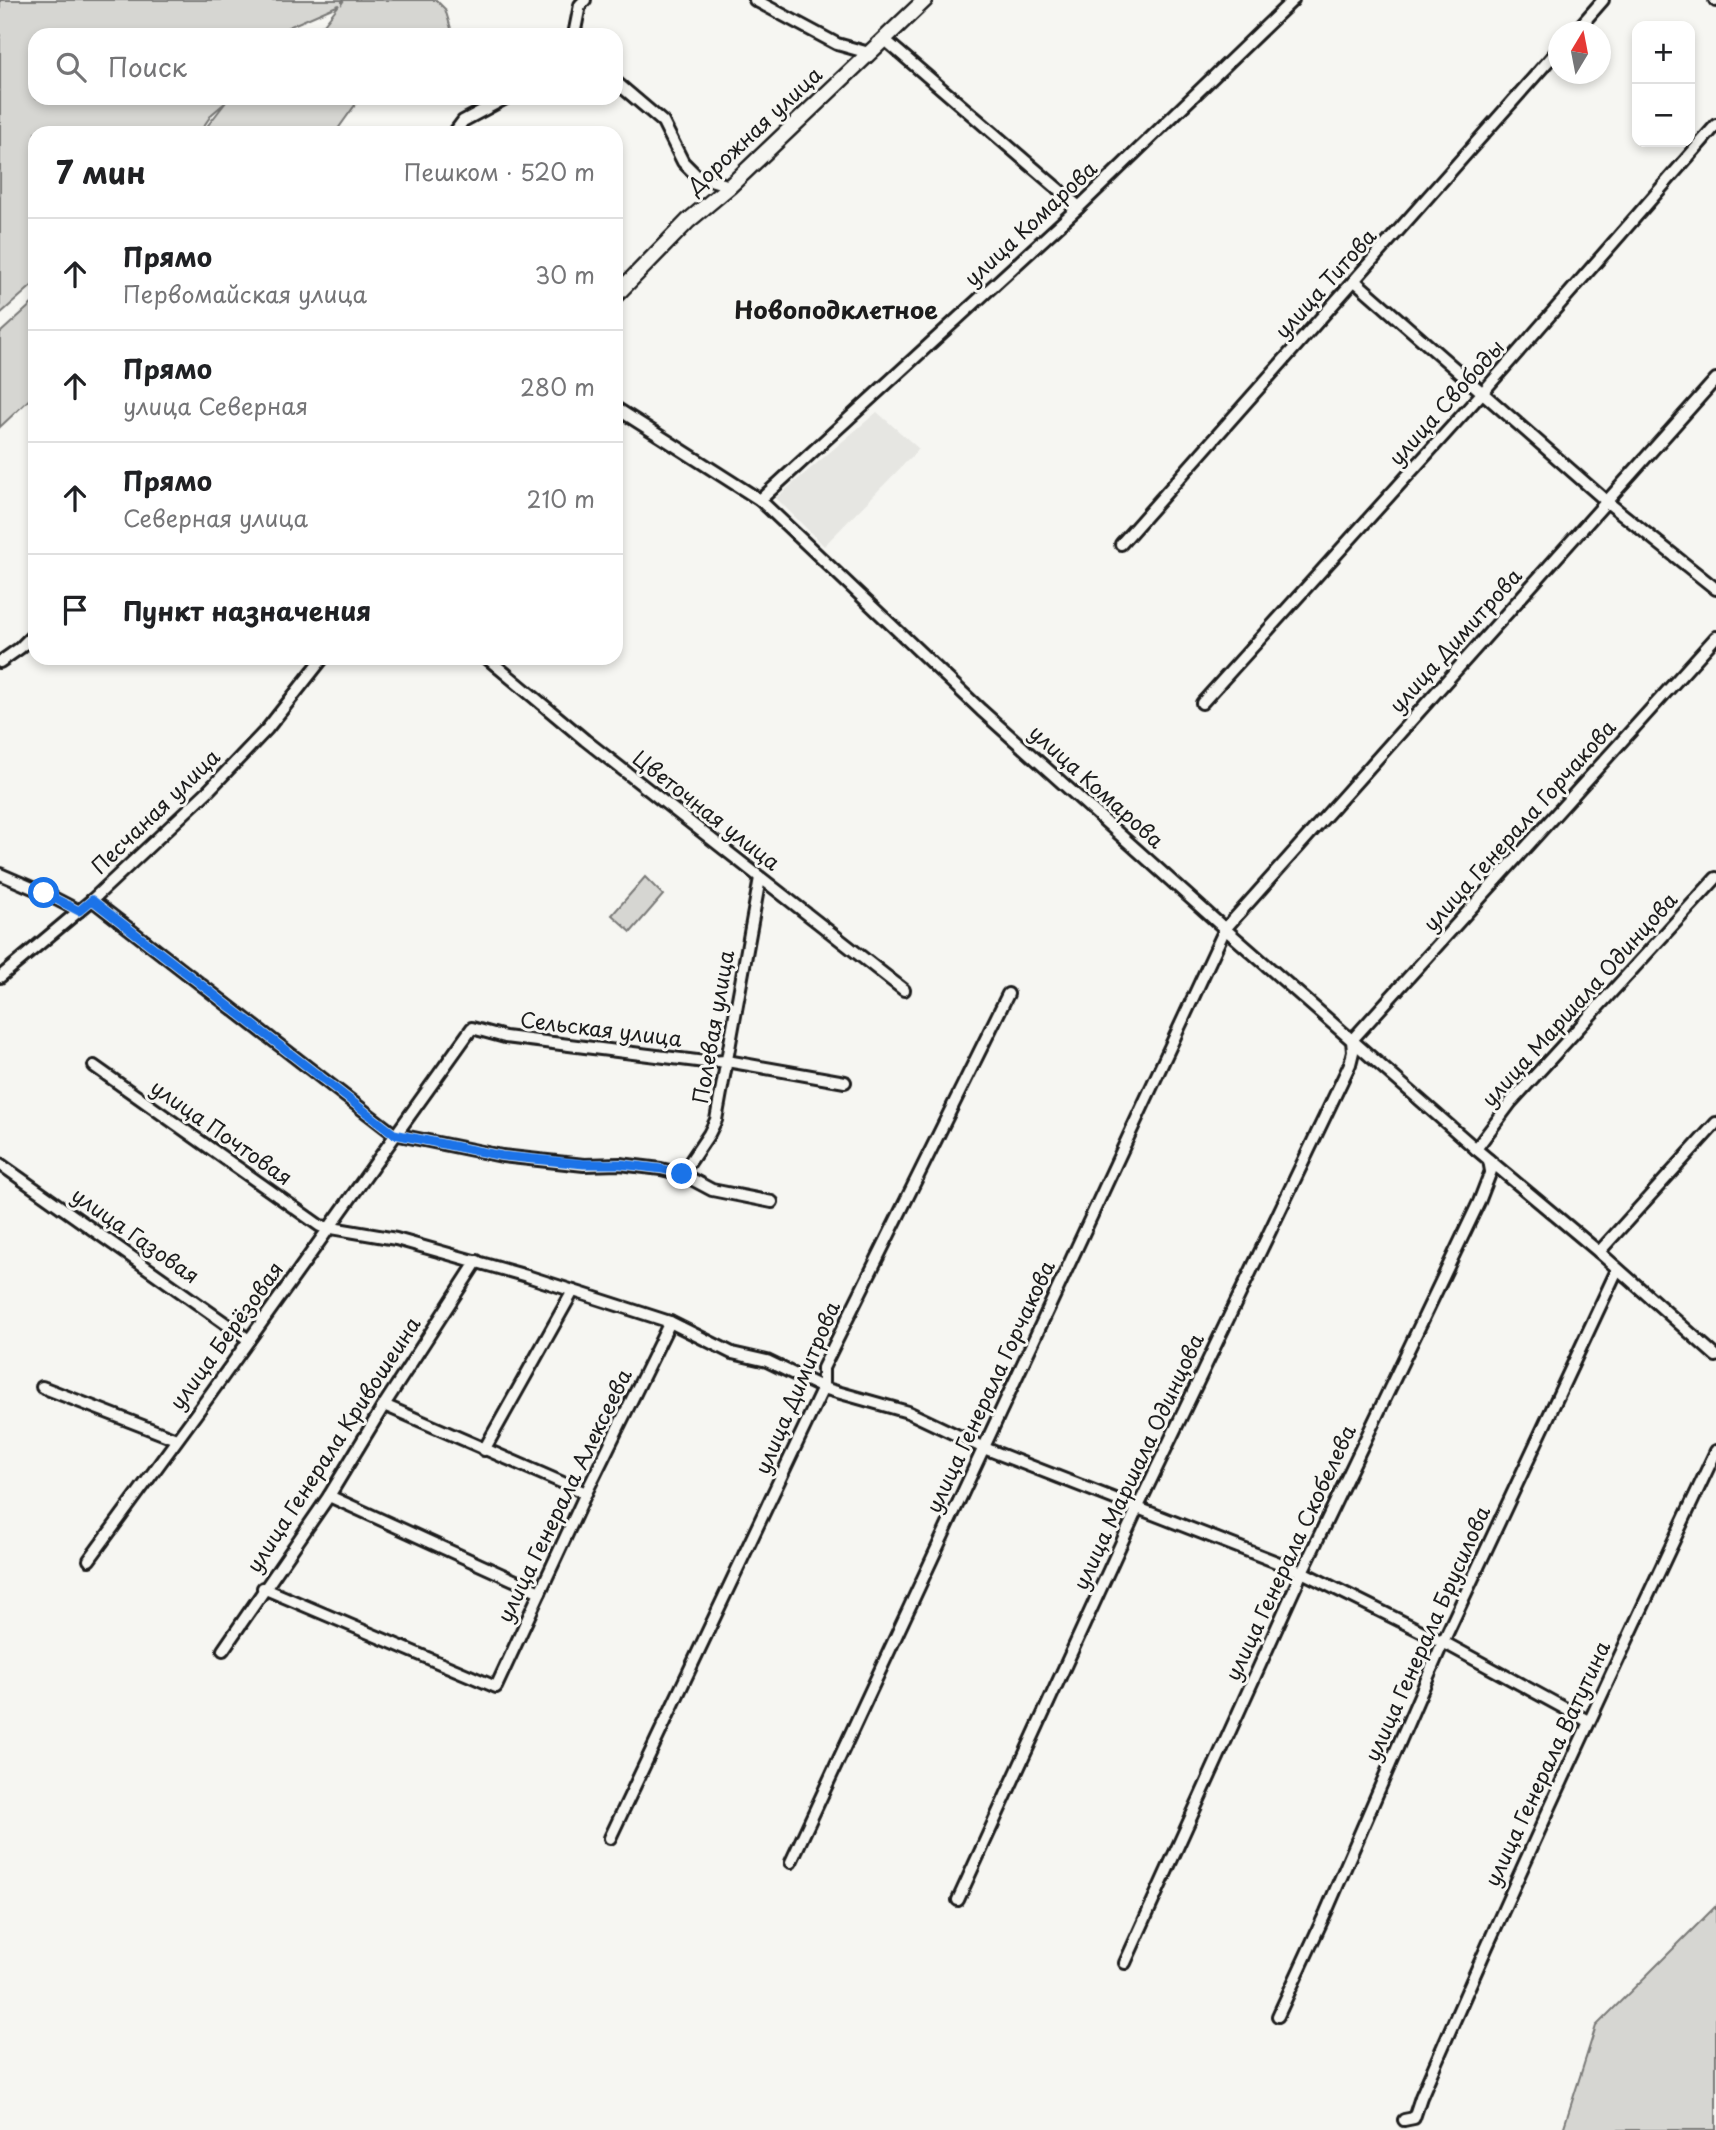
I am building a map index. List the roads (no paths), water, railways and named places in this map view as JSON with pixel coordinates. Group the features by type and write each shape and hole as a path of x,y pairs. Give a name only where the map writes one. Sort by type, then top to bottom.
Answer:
{"street":[{"path":"575,28 580,5 585,0"},
{"path":"755,0 837,44 869,53"},
{"name":"Дорожная улица","path":"623,288 688,221 730,186 925,0"},
{"name":"улица Комарова","path":"760,500 1079,206 1293,0"},
{"path":"1584,21 1602,0"},
{"path":"884,39 1079,206"},
{"name":"улица Титова","path":"1121,544 1548,62"},
{"path":"623,88 663,122 683,162 697,176 730,186"},
{"path":"459,126 463,121 493,105"},
{"name":"улица Свободы","path":"1202,703 1483,392 1716,125"},
{"path":"1355,281 1606,501 1716,589"},
{"name":"улица Димитрова","path":"1225,929 1716,379"},
{"name":"улица Комарова","path":"623,412 760,500 981,709 1225,929 1716,1356"},
{"name":"улица Генерала Горчакова","path":"1352,1040 1716,637"},
{"path":"0,662 28,640"},
{"name":"Песчаная улица","path":"0,977 92,900 208,791 259,738 317,665"},
{"name":"Цветочная улица","path":"495,665 585,740 904,990"},
{"path":"0,874 79,911"},
{"name":"Полевая улица","path":"682,1174 714,1127 760,878"},
{"name":"улица Маршала Одинцова","path":"1476,1149 1511,1102 1716,878"},
{"path":"92,900 394,1134 502,1156 662,1169 682,1174 712,1190 772,1202"},
{"name":"улица Генерала Горчакова","path":"791,1862 1225,929"},
{"name":"улица Димитрова","path":"610,1838 823,1388 823,1368 1008,994"},
{"name":"Сельская улица","path":"472,1028 505,1037 705,1062 727,1061 845,1082"},
{"name":"улица Берёзовая","path":"89,1560 472,1028"},
{"name":"улица Маршала Одинцова","path":"958,1900 1137,1508 1350,1064 1352,1040"},
{"name":"улица Почтовая","path":"94,1066 320,1226 396,1239 573,1291 670,1322 732,1353 767,1361 823,1388 908,1412 984,1448 1302,1572 1443,1642 1588,1721"},
{"path":"1599,1252 1716,1123"},
{"name":"улица Генерала Скобелева","path":"1125,1963 1302,1572 1479,1202 1491,1171 1489,1160"},
{"name":"улица Газовая","path":"0,1164 249,1340"},
{"name":"улица Генерала Кривошеина","path":"222,1650 329,1496 383,1405 477,1261"},
{"name":"улица Генерала Брусилова","path":"1278,2016 1443,1642 1617,1270"},
{"path":"484,1450 573,1291"},
{"name":"улица Генерала Алексеева","path":"263,1588 496,1688 586,1493 670,1322"},
{"path":"42,1387 176,1439"},
{"path":"383,1405 586,1493"},
{"name":"улица Генерала Ватутина","path":"1404,2120 1414,2118 1421,2096 1490,1938 1588,1721 1716,1451"},
{"path":"329,1496 540,1592"}],"district":[{"name":"Новоподклетное","path":"836,311"}]}
